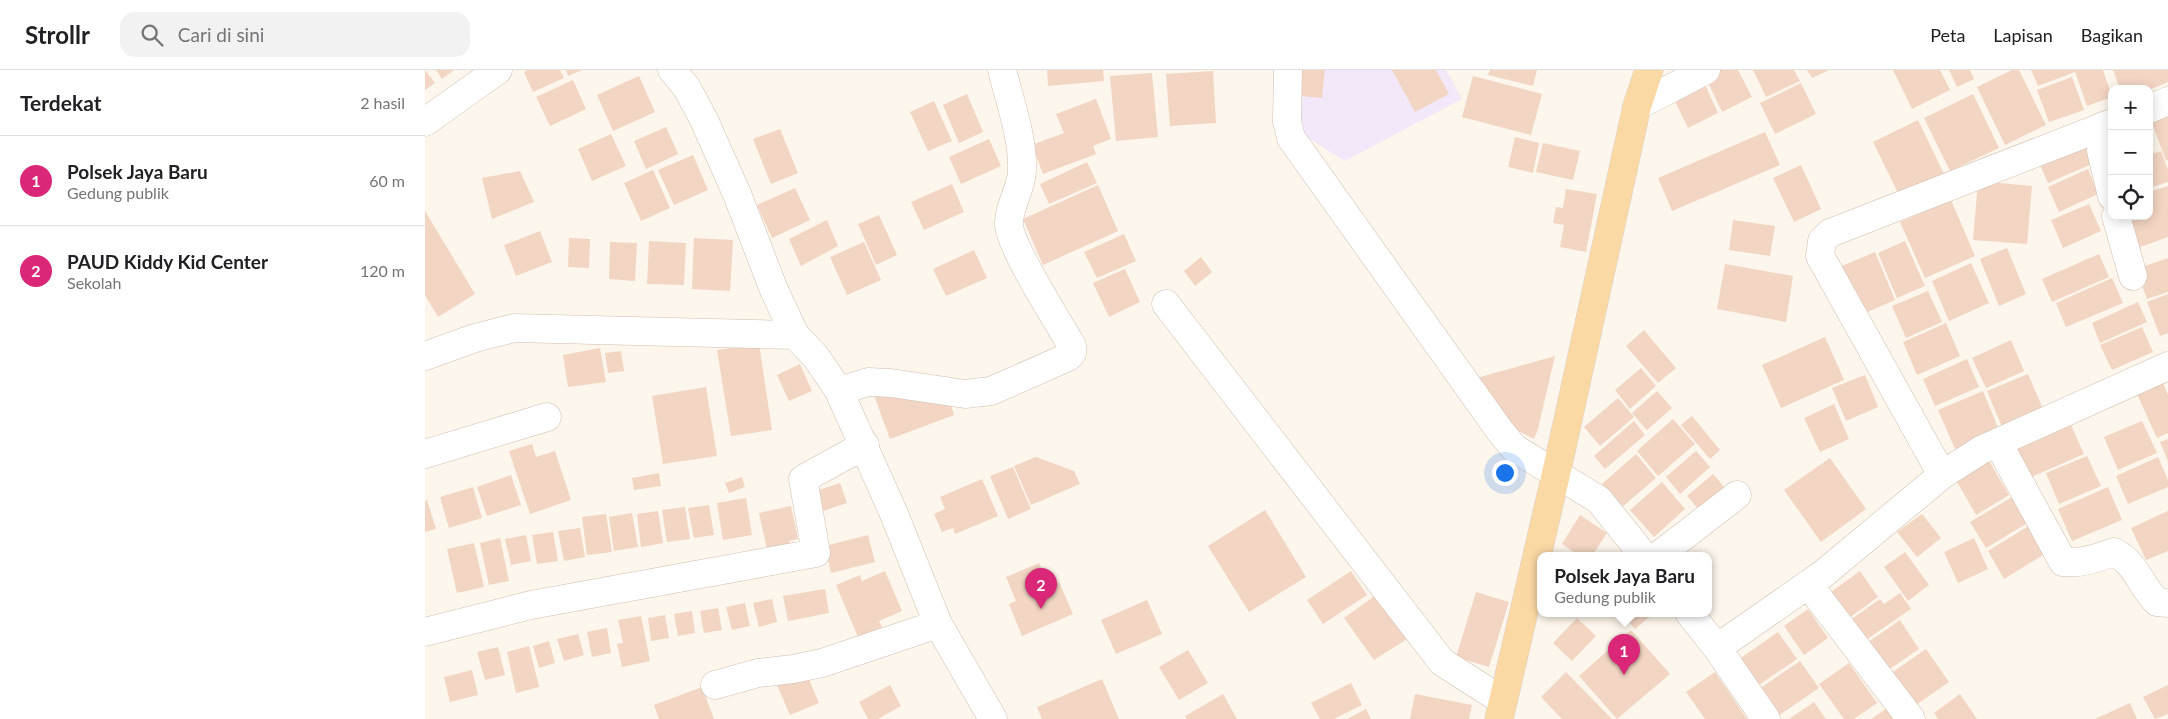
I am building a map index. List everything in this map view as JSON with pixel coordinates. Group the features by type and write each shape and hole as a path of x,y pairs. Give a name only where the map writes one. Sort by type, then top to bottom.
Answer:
{"main road":[{"path":"1538,552 1637,106 1649,70"},
{"path":"1501,710 1537,558"}],"street":[{"path":"425,122 499,70"},
{"path":"672,70 687,88 704,120 737,194 774,290 795,335 816,357 839,390 865,445 938,624 993,719"},
{"path":"839,390 868,382 891,383 965,394 991,391 1068,357 1072,353 1072,346 1018,251 1009,226 1013,201 1022,173 1022,164 1021,146 1001,70"},
{"path":"1288,70 1287,120 1291,138 1500,431 1514,448 1599,500 1641,552"},
{"path":"1637,106 1706,70"},
{"path":"2153,107 2168,101"},
{"path":"2108,125 2101,151 2108,180"},
{"path":"1942,475 1820,256 1822,241 1830,233 2108,125"},
{"path":"2117,220 2133,276"},
{"path":"1166,304 1442,662 1501,710"},
{"path":"425,356 475,338 514,328 795,335"},
{"path":"1717,648 1823,574 1942,475 1981,450 2168,366"},
{"path":"425,454 547,417"},
{"path":"1998,443 2063,562 2089,561 2114,552 2127,558 2147,593 2157,602 2168,603"},
{"path":"425,632 531,605 816,553 803,479 865,445"},
{"path":"1663,552 1737,495"},
{"path":"1808,584 1911,719"},
{"path":"1692,617 1717,648 1766,719"},
{"path":"715,685 758,673 822,663 938,624"}],"shaded area":[{"path":"1285,70 1446,70 1462,99 1345,161 1290,127"}],"building":[{"path":"425,70 435,83 425,90"},
{"path":"436,70 454,70 442,79"},
{"path":"528,70 560,70 564,78 533,92 524,72"},
{"path":"566,70 582,70 568,76"},
{"path":"1047,70 1103,70 1104,81 1048,86"},
{"path":"1293,70 1325,70 1322,98 1291,95"},
{"path":"1392,70 1436,70 1449,94 1415,112"},
{"path":"1490,70 1537,70 1533,86 1488,75"},
{"path":"1718,70 1738,70 1752,97 1722,112 1705,76"},
{"path":"1753,70 1794,70 1800,81 1766,97"},
{"path":"1807,70 1829,70 1812,78"},
{"path":"1893,70 1940,70 1950,90 1912,109"},
{"path":"1949,70 1970,70 1974,79 1957,87"},
{"path":"2012,70 2019,70 2046,125 2005,145 1977,87"},
{"path":"2031,70 2103,70 2108,85 2108,98 2087,106 2075,72 2038,86"},
{"path":"2113,70 2168,70 2168,82 2153,88 2153,85 2119,85"},
{"path":"1213,71 1216,123 1170,126 1166,74"},
{"path":"1152,73 1158,137 1116,141 1110,76"},
{"path":"639,76 655,112 613,131 597,95"},
{"path":"1473,76 1542,94 1531,135 1462,117"},
{"path":"2072,77 2084,110 2049,122 2037,90"},
{"path":"1702,78 1718,113 1688,128 1671,93"},
{"path":"573,80 586,109 550,126 536,97"},
{"path":"1801,83 1816,114 1775,134 1760,103"},
{"path":"967,94 983,132 959,143 943,105"},
{"path":"1973,94 1999,148 1950,171 1924,118"},
{"path":"1096,99 1111,139 1093,146 1096,154 1043,174 1032,145 1064,133 1056,114"},
{"path":"934,101 952,141 928,151 910,112"},
{"path":"2168,111 2168,160 2166,161 2153,125 2153,116"},
{"path":"1918,120 1944,174 1899,195 1873,142"},
{"path":"666,127 678,154 646,169 634,141"},
{"path":"780,129 798,173 771,184 753,139"},
{"path":"1765,132 1780,165 1672,211 1658,178"},
{"path":"611,134 626,166 592,181 578,149"},
{"path":"2080,136 2092,164 2048,183 2036,156"},
{"path":"1515,137 1539,143 1533,173 1508,167"},
{"path":"989,139 1001,166 961,184 949,157"},
{"path":"1543,143 1580,151 1573,180 1536,172"},
{"path":"2161,151 2168,170 2168,182 2153,187 2153,175 2153,154"},
{"path":"693,155 708,190 674,205 658,170"},
{"path":"1087,162 1097,183 1049,204 1040,184"},
{"path":"1801,165 1821,209 1794,222 1773,178"},
{"path":"2088,169 2098,194 2059,212 2048,187"},
{"path":"653,170 670,208 641,221 624,183"},
{"path":"520,171 534,202 492,219 482,178"},
{"path":"1978,181 2032,186 2027,244 1973,240"},
{"path":"952,184 964,212 924,230 911,202"},
{"path":"1098,185 1118,231 1043,265 1023,219"},
{"path":"2168,186 2168,237 2132,250 2121,220 2153,220 2153,191"},
{"path":"795,188 810,220 772,238 757,205"},
{"path":"1566,189 1597,194 1586,252 1560,247 1564,225 1553,223 1556,207 1563,208"},
{"path":"1951,200 1975,256 1925,278 1900,222"},
{"path":"2089,204 2101,231 2063,248 2051,220"},
{"path":"425,211 475,294 438,317 425,295"},
{"path":"879,215 897,255 876,265 858,224"},
{"path":"827,220 838,246 801,266 789,239"},
{"path":"1733,220 1775,226 1770,256 1729,250"},
{"path":"540,231 552,262 516,276 504,245"},
{"path":"1124,234 1136,261 1097,278 1084,252"},
{"path":"569,238 590,239 589,268 568,267"},
{"path":"694,238 733,240 730,291 692,289"},
{"path":"649,241 686,243 684,285 647,284"},
{"path":"1905,241 1925,286 1897,298 1878,253"},
{"path":"610,242 637,243 635,281 609,279"},
{"path":"864,242 881,280 847,295 830,257"},
{"path":"2007,248 2026,294 1999,306 1980,259"},
{"path":"974,250 987,278 946,296 933,269"},
{"path":"1875,252 1895,300 1856,317 1835,269"},
{"path":"2099,254 2109,277 2052,302 2042,279"},
{"path":"1201,257 1212,272 1195,286 1184,271"},
{"path":"2168,258 2168,292 2147,299 2136,269"},
{"path":"1971,263 1989,303 1949,321 1932,281"},
{"path":"1725,264 1793,276 1786,322 1717,309"},
{"path":"1125,269 1140,302 1109,317 1093,283"},
{"path":"2112,278 2123,303 2066,327 2056,303"},
{"path":"1928,291 1942,322 1906,338 1892,306"},
{"path":"2168,294 2168,333 2160,336 2147,302"},
{"path":"2138,302 2147,322 2100,343 2092,323"},
{"path":"1946,323 1960,356 1917,375 1903,342"},
{"path":"2142,327 2153,352 2112,370 2100,345"},
{"path":"1644,330 1676,368 1658,383 1626,346"},
{"path":"1825,337 1844,380 1781,408 1762,365"},
{"path":"2011,340 2024,371 1986,388 1972,358"},
{"path":"759,344 772,430 731,436 717,350"},
{"path":"600,348 606,382 568,387 563,355"},
{"path":"621,351 624,371 608,373 605,353"},
{"path":"1555,356 1534,439 1509,426 1473,379"},
{"path":"1967,359 1979,387 1935,406 1923,379"},
{"path":"800,364 812,391 789,401 777,375"},
{"path":"1641,368 1656,386 1630,409 1615,390"},
{"path":"2028,374 2043,409 2002,427 1987,391"},
{"path":"1865,375 1878,407 1846,421 1832,388"},
{"path":"2162,381 2168,395 2168,433 2157,438 2136,392"},
{"path":"706,387 717,456 663,464 652,396"},
{"path":"871,387 949,400 954,415 890,439"},
{"path":"1657,391 1672,408 1647,430 1632,413"},
{"path":"1983,391 1999,430 1955,449 1938,410"},
{"path":"1618,398 1634,417 1600,446 1584,427"},
{"path":"1834,404 1849,439 1820,452 1804,418"},
{"path":"1692,416 1720,450 1710,459 1681,425"},
{"path":"1673,419 1695,444 1658,476 1637,451"},
{"path":"1634,421 1645,435 1605,469 1594,456"},
{"path":"2142,421 2157,453 2118,470 2104,437"},
{"path":"2070,423 2084,454 2029,478 2015,447"},
{"path":"2168,439 2168,461 2160,442"},
{"path":"532,444 536,457 555,451 571,500 530,514 509,451"},
{"path":"1696,451 1710,467 1680,494 1666,477"},
{"path":"1636,454 1656,478 1622,507 1602,484"},
{"path":"2087,456 2101,486 2059,504 2046,473"},
{"path":"1036,457 1074,471 1080,484 1031,505 1014,466"},
{"path":"2158,457 2168,480 2168,487 2128,504 2116,476"},
{"path":"1830,458 1866,509 1821,542 1784,490"},
{"path":"1989,461 2009,495 1976,515 1956,480"},
{"path":"1013,467 1031,509 1008,519 990,476"},
{"path":"659,473 661,486 634,490 632,478"},
{"path":"1713,474 1725,488 1699,510 1687,496"},
{"path":"511,475 521,505 487,516 477,487"},
{"path":"742,477 745,487 729,493 725,483"},
{"path":"982,479 998,516 955,534 953,528 942,532 934,514 945,509 940,497"},
{"path":"1662,482 1685,509 1654,537 1630,510"},
{"path":"840,483 847,503 823,511 816,491"},
{"path":"473,487 482,518 449,528 440,497"},
{"path":"2108,487 2122,520 2072,541 2058,509"},
{"path":"2014,496 2029,522 1986,548 1970,522"},
{"path":"746,498 752,535 723,540 717,503"},
{"path":"427,500 436,529 425,532 425,501"},
{"path":"709,505 714,535 694,538 688,508"},
{"path":"791,506 798,539 789,541 790,545 767,549 759,513"},
{"path":"685,507 690,539 667,542 662,510"},
{"path":"1265,510 1306,577 1249,612 1208,546"},
{"path":"658,511 663,543 641,547 637,514"},
{"path":"2168,511 2168,551 2146,560 2131,528"},
{"path":"632,513 638,547 614,551 609,517"},
{"path":"606,514 612,552 587,555 582,517"},
{"path":"1922,514 1941,538 1917,557 1897,532"},
{"path":"1580,515 1607,533 1595,552 1574,552 1562,544"},
{"path":"2030,525 2046,553 2004,579 1988,551"},
{"path":"580,528 585,557 564,561 558,531"},
{"path":"553,532 558,561 537,564 532,535"},
{"path":"526,535 531,561 511,565 505,539"},
{"path":"868,535 875,562 831,573 825,546"},
{"path":"500,538 509,581 489,585 480,543"},
{"path":"1974,538 1988,569 1958,583 1944,552"},
{"path":"474,543 484,587 457,593 447,549"},
{"path":"1905,552 1929,585 1908,601 1884,567"},
{"path":"1039,563 1050,586 1059,582 1073,614 1022,636 1009,604 1016,601 1006,577"},
{"path":"885,571 902,611 879,621 882,627 858,637 836,585 860,575 862,581"},
{"path":"1351,571 1367,595 1323,624 1307,600"},
{"path":"1860,571 1878,597 1849,618 1831,592"},
{"path":"825,589 829,613 788,621 783,596"},
{"path":"1380,592 1412,636 1374,660 1344,618"},
{"path":"1476,592 1509,602 1489,667 1456,657"},
{"path":"1900,593 1911,609 1857,646 1843,625 1880,599 1884,604"},
{"path":"772,599 777,622 759,627 753,603"},
{"path":"1147,600 1162,634 1116,654 1101,620"},
{"path":"745,603 750,626 732,630 726,607"},
{"path":"718,608 722,630 704,633 700,611"},
{"path":"1808,609 1828,638 1804,655 1784,626"},
{"path":"692,611 695,633 678,636 674,614"},
{"path":"665,615 669,638 651,641 648,618"},
{"path":"641,616 650,661 622,667 617,644 623,643 618,620"},
{"path":"1625,617 1649,617 1635,629"},
{"path":"1577,618 1596,636 1572,661 1553,643"},
{"path":"1900,620 1919,649 1881,675 1861,647"},
{"path":"607,628 611,653 592,657 587,632"},
{"path":"1631,630 1670,674 1617,719 1579,676"},
{"path":"1778,632 1797,659 1756,687 1738,660"},
{"path":"578,634 584,655 564,661 557,639"},
{"path":"549,641 555,663 539,668 533,646"},
{"path":"529,646 539,687 516,693 507,652"},
{"path":"498,647 505,675 485,680 477,652"},
{"path":"1926,649 1949,682 1910,709 1887,676"},
{"path":"1188,650 1208,683 1179,700 1159,667"},
{"path":"1800,661 1819,688 1778,716 1759,689"},
{"path":"1849,663 1877,703 1854,719 1844,719 1819,684"},
{"path":"472,670 478,695 450,702 444,677"},
{"path":"805,670 819,703 790,715 776,683"},
{"path":"1566,672 1612,719 1562,719 1541,697"},
{"path":"1715,672 1747,719 1705,719 1686,692"},
{"path":"1102,679 1119,719 1042,719 1037,707"},
{"path":"1351,683 1362,705 1334,719 1320,719 1311,703"},
{"path":"890,685 901,706 878,719 868,719 859,702"},
{"path":"2168,685 2168,714 2155,719 2143,697"},
{"path":"702,687 714,719 659,719 654,705"},
{"path":"1223,694 1237,719 1187,719 1185,716"},
{"path":"1415,694 1472,705 1469,719 1410,719"},
{"path":"1960,694 1977,719 1938,719 1934,713"},
{"path":"1814,702 1826,719 1789,719"},
{"path":"2130,703 2137,719 2095,719"},
{"path":"1366,709 1371,719 1347,719"},
{"path":"1886,709 1893,719 1871,719"}],"place":[{"name":"PAUD Kiddy Kid Center","path":"1041,609"},
{"name":"Polsek Jaya Baru","path":"1624,675"}]}
